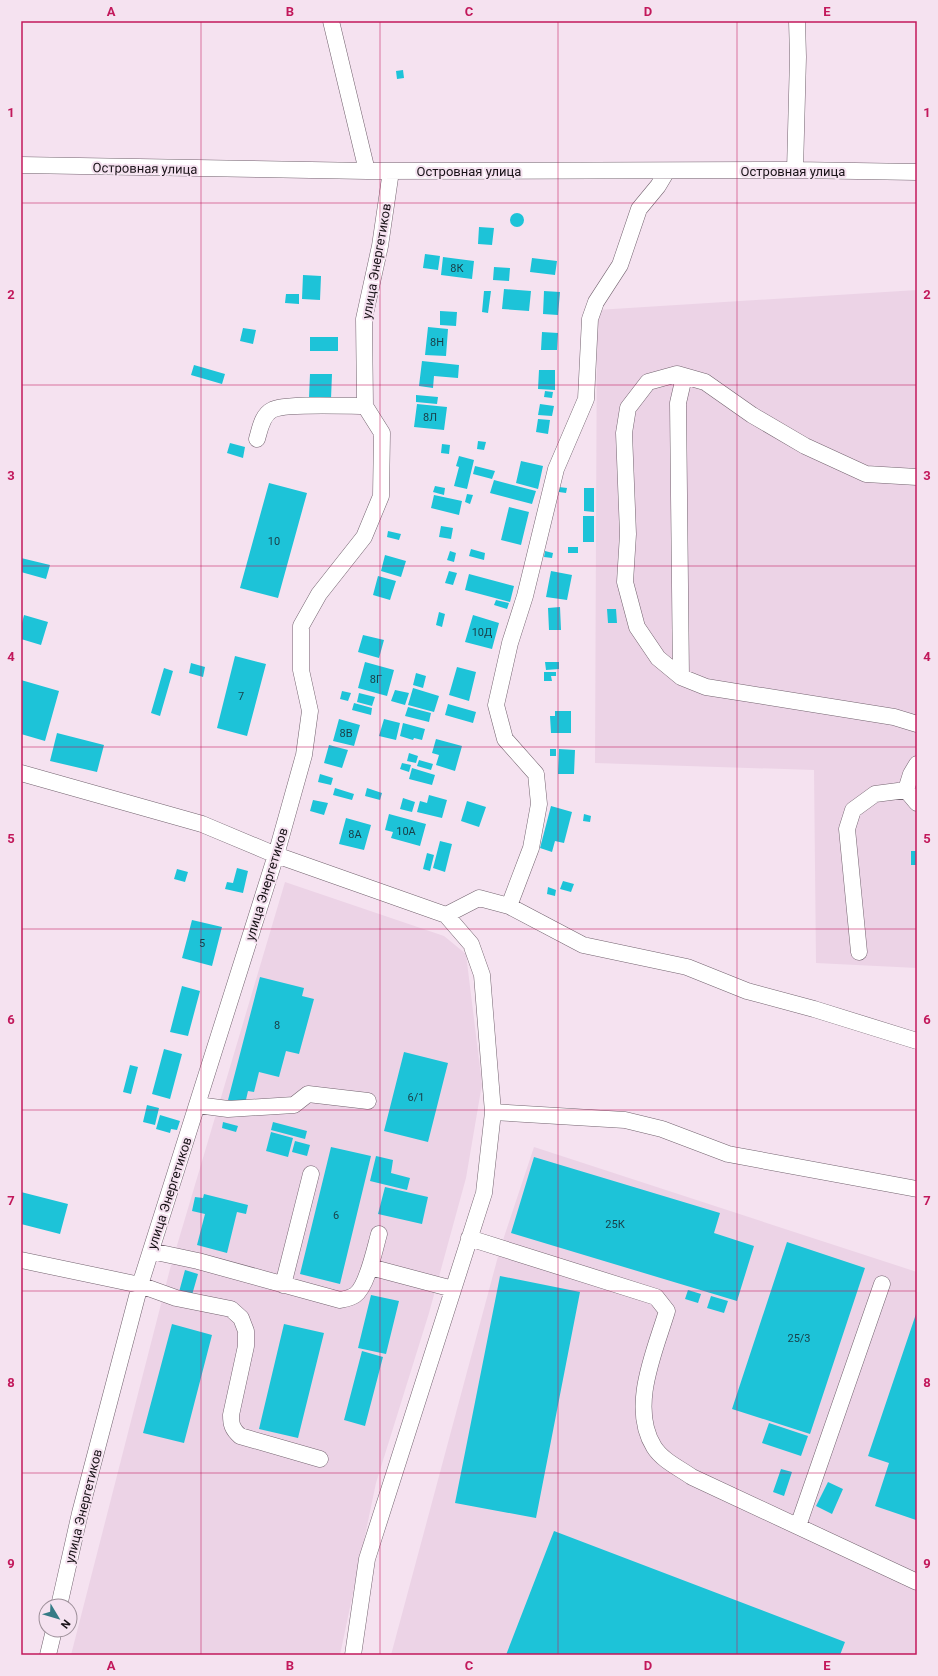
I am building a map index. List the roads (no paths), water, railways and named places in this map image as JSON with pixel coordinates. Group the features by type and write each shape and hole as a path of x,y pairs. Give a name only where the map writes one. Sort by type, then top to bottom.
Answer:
{"street":[{"path":"331,21 367,171"},
{"path":"795,170 798,57 797,21"},
{"name":"Островная улица","path":"21,165 367,171 667,172 795,170 917,172"},
{"name":"улица Энергетиков","path":"61,1598 80,1513 140,1285 276,855 304,755 310,711 301,670 301,626 320,594 364,536 381,496 382,433 365,406 364,319 380,246 391,171"},
{"path":"509,906 531,848 539,804 536,774 505,739 496,705 510,643 525,596 556,469 586,399 590,319 596,302 620,265 639,209 658,186 667,172"},
{"path":"917,477 866,474 805,446 752,415 705,382 677,374 648,382 628,408 624,433 628,534 625,582 637,627 658,658 681,678 706,687 894,717 917,724"},
{"path":"681,678 678,403 684,377"},
{"path":"257,439 263,419 272,410 285,406 365,406"},
{"path":"906,790 911,774 917,764"},
{"path":"21,773 202,824 276,855 446,915 471,944 482,975 493,1112 484,1193 452,1289 367,1559 354,1655"},
{"path":"906,790 917,803"},
{"path":"859,952 847,829 853,810 875,794 906,790"},
{"path":"446,915 479,898 509,906 583,945 687,967 747,991 814,1008 917,1041"},
{"path":"197,1105 228,1109 294,1104 308,1094 368,1101"},
{"path":"493,1112 624,1120 662,1129 728,1154 917,1190"},
{"path":"283,1285 311,1174"},
{"path":"151,1251 198,1260 340,1300 356,1295 361,1289 370,1267 379,1234"},
{"path":"469,1238 656,1297 667,1311 646,1380 645,1388 644,1404 646,1427 654,1447 668,1462 692,1477 917,1582"},
{"path":"21,1260 140,1285 176,1298 231,1309 241,1318 246,1331 246,1346 231,1415 231,1424 234,1431 240,1436 320,1459"},
{"path":"370,1267 452,1289"},
{"path":"798,1526 882,1284"},
{"path":"48,1655 52,1638"}]}
